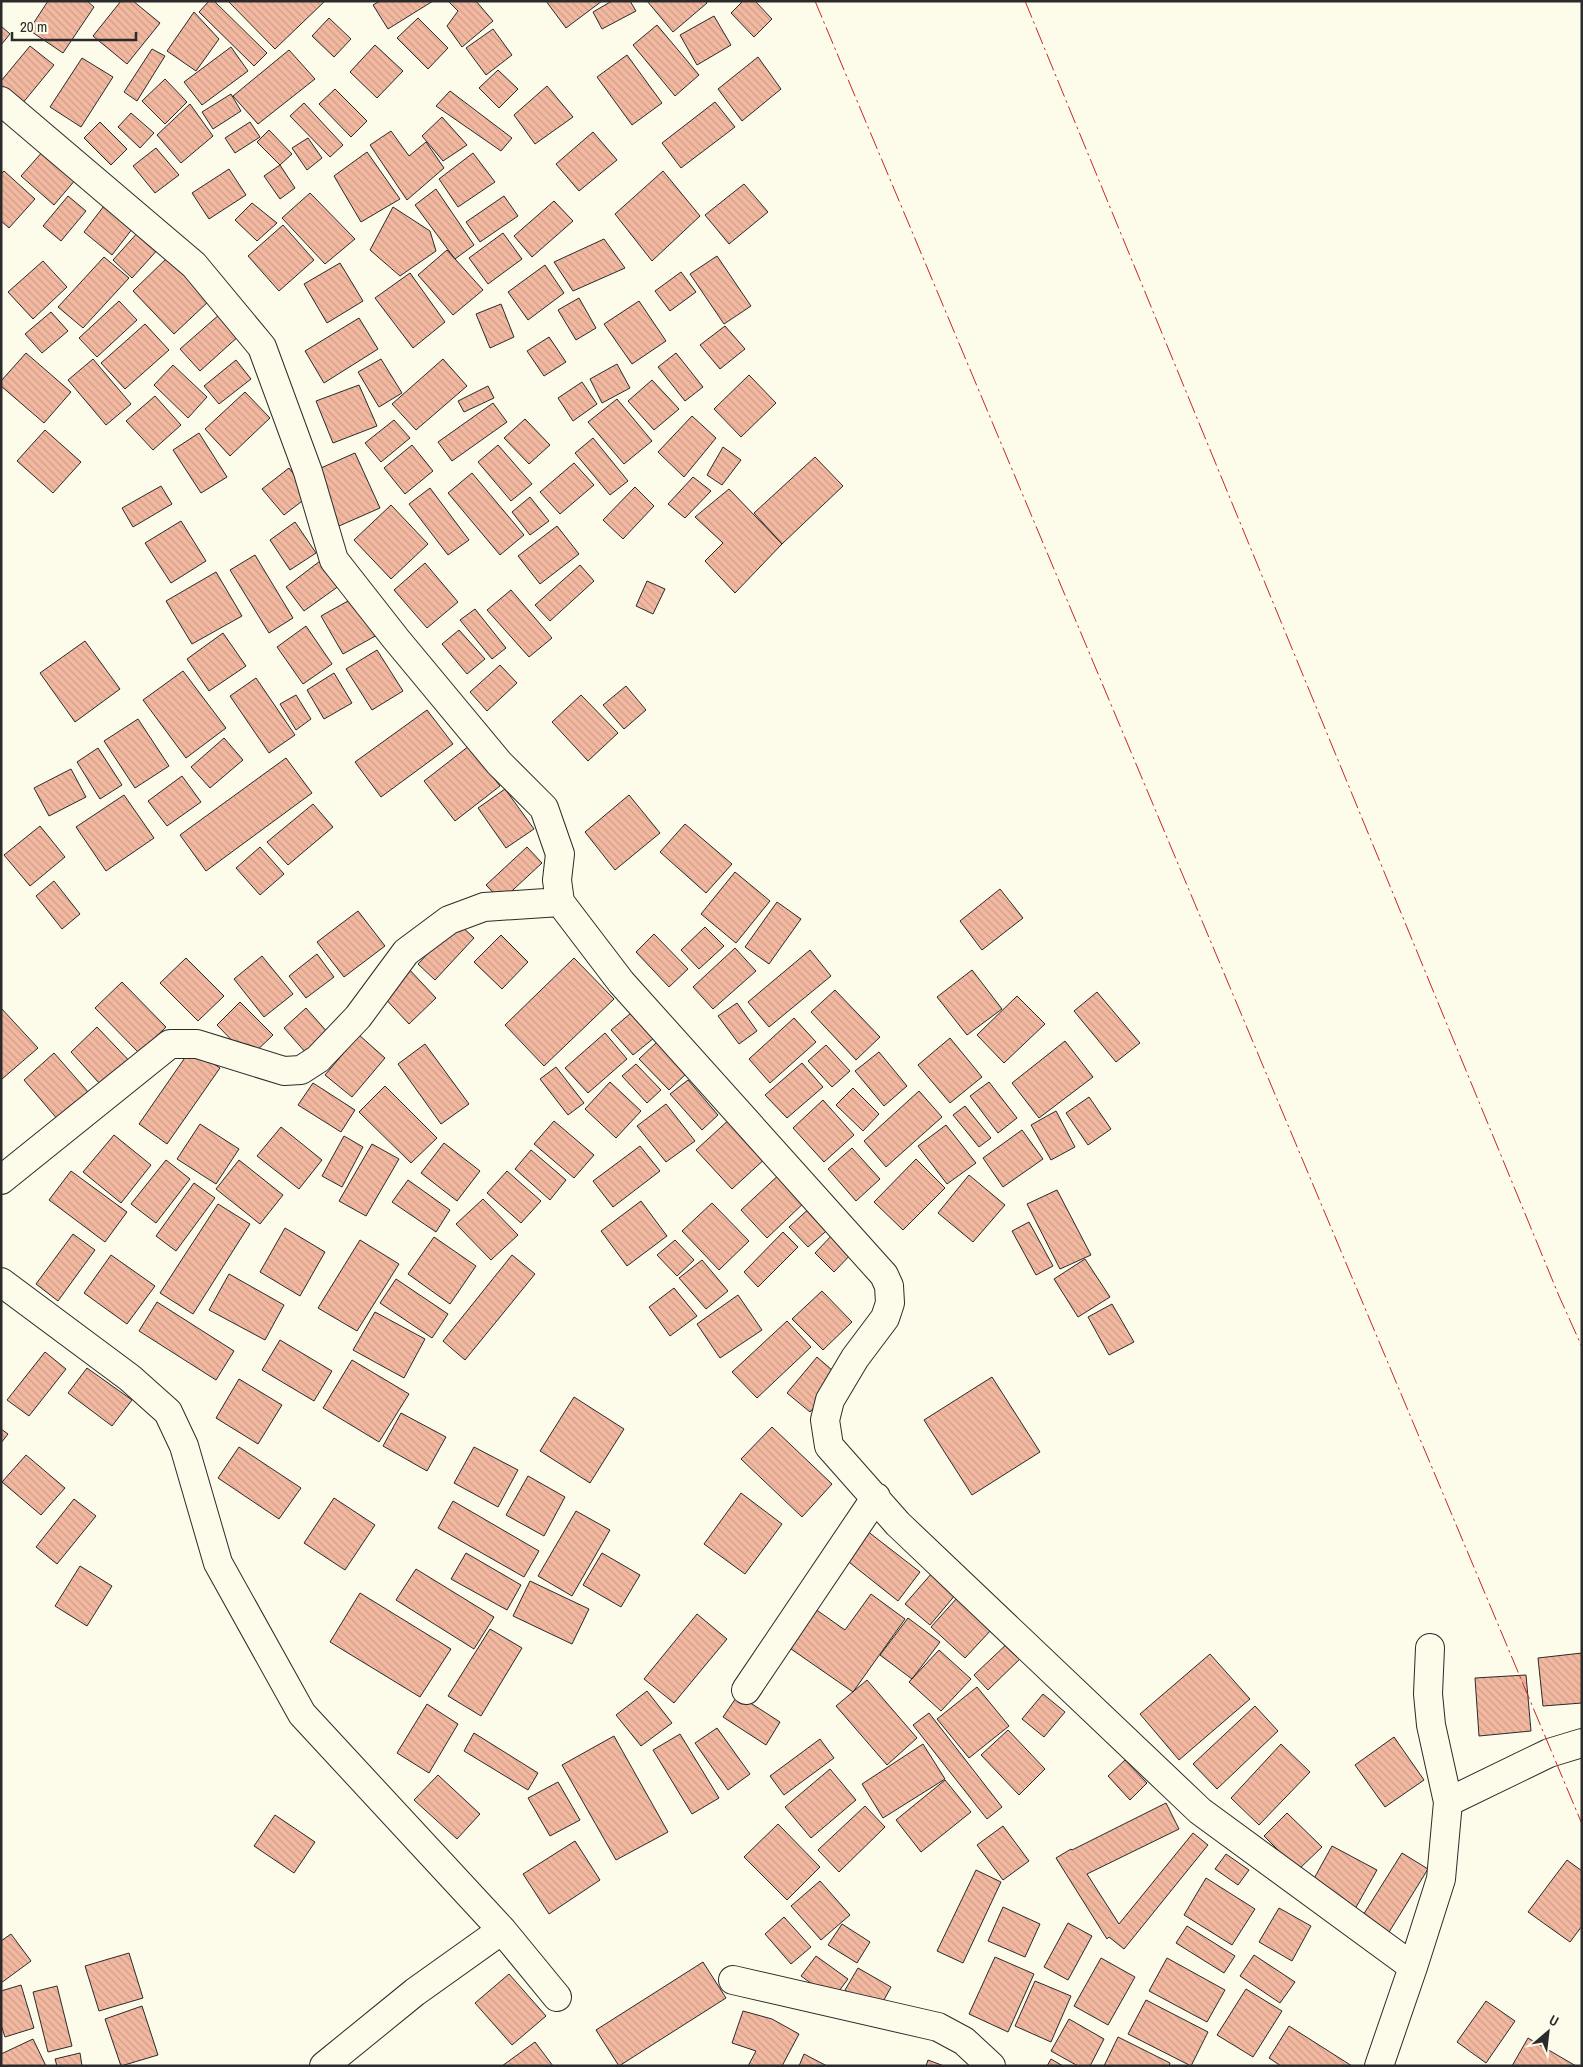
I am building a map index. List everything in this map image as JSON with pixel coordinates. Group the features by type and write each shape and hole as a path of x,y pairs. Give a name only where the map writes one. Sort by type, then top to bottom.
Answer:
{"street":[{"path":"1,101 194,265 262,347 308,472 334,560 499,764 544,808 560,854 557,880 560,902 621,982 884,1275 889,1286 890,1303 885,1318 855,1358 830,1400 825,1420 829,1446 898,1524 1200,1811 1413,1967"},
{"path":"1,1180 170,1044 197,1044 284,1070 301,1070 318,1059 358,1016 406,952 449,920 484,907 560,902"},
{"path":"1,1282 130,1378 168,1412 184,1446 218,1563 302,1714 502,1930 558,1997"},
{"path":"746,1690 876,1498"},
{"path":"1378,2066 1413,1967 1441,1879 1448,1802 1431,1725 1428,1694 1430,1648"},
{"path":"1448,1802 1549,1753 1582,1743"},
{"path":"324,2066 415,1992 502,1930"},
{"path":"733,1980 938,2027 964,2041 991,2066"}],"building":[{"path":"48,1 87,1 94,7 63,53 29,30"},
{"path":"121,1 133,1 160,23 127,64 93,36"},
{"path":"209,1 214,1 267,53 254,66 199,12"},
{"path":"228,1 325,1 275,49"},
{"path":"380,1 433,1 388,29 373,5"},
{"path":"448,1 476,1 493,21 462,47 447,26 458,11"},
{"path":"546,1 602,1 566,28"},
{"path":"612,1 630,1 636,11 602,29 593,12"},
{"path":"647,1 705,1 707,3 673,32"},
{"path":"743,1 755,1 772,19 754,37 731,13"},
{"path":"194,12 219,39 196,71 167,51"},
{"path":"714,16 731,45 697,65 680,35"},
{"path":"329,18 351,39 334,57 312,36"},
{"path":"418,18 448,48 428,69 397,38"},
{"path":"657,25 699,75 675,96 633,45"},
{"path":"1,26 10,34 1,45"},
{"path":"493,29 512,55 486,75 466,48"},
{"path":"375,45 403,71 377,98 350,72"},
{"path":"30,46 54,65 17,110 1,97 1,81"},
{"path":"231,47 248,71 202,105 184,82"},
{"path":"152,49 165,56 137,101 124,92"},
{"path":"289,50 315,79 258,124 233,96"},
{"path":"627,55 662,103 632,125 597,77"},
{"path":"758,57 781,89 742,121 718,89"},
{"path":"82,58 113,77 81,127 50,107"},
{"path":"498,70 518,89 499,108 479,88"},
{"path":"165,79 187,102 165,124 142,101"},
{"path":"547,86 573,117 535,144 514,115"},
{"path":"335,89 367,121 351,137 319,104"},
{"path":"450,91 512,138 501,151 436,106"},
{"path":"231,94 241,111 213,129 202,112"},
{"path":"715,102 735,127 681,168 662,143"},
{"path":"304,103 343,145 330,157 290,116"},
{"path":"190,104 213,136 181,163 157,135"},
{"path":"131,113 154,133 140,148 118,127"},
{"path":"442,117 467,145 443,161 422,136"},
{"path":"100,122 127,149 111,165 84,138"},
{"path":"250,122 260,137 235,153 225,138"},
{"path":"269,130 292,154 280,165 257,142"},
{"path":"391,131 409,156 426,142 444,168 407,200 370,145"},
{"path":"593,132 617,160 579,191 556,164"},
{"path":"308,138 322,158 307,170 292,148"},
{"path":"156,148 179,175 155,193 133,166"},
{"path":"44,150 76,179 54,205 21,176"},
{"path":"367,152 400,199 361,222 334,176"},
{"path":"473,153 495,182 458,207 439,179"},
{"path":"280,165 295,188 280,199 264,176"},
{"path":"229,169 246,195 209,219 192,193"},
{"path":"4,171 35,199 9,228 1,221 1,174"},
{"path":"663,171 700,216 652,261 615,214"},
{"path":"744,184 768,212 729,244 705,215"},
{"path":"436,189 474,245 455,259 415,205"},
{"path":"310,193 355,239 325,264 282,218"},
{"path":"68,196 86,211 61,241 43,226"},
{"path":"504,196 518,216 480,242 466,222"},
{"path":"554,201 573,221 532,257 514,236"},
{"path":"107,202 136,224 112,255 84,232"},
{"path":"252,203 277,223 257,241 235,220"},
{"path":"393,207 430,231 436,251 400,276 370,250"},
{"path":"283,225 314,260 279,291 248,256"},
{"path":"140,230 160,247 132,278 113,260"},
{"path":"503,233 522,259 488,284 469,258"},
{"path":"604,239 625,268 573,291 554,262"},
{"path":"447,250 483,290 453,315 418,275"},
{"path":"717,256 751,306 724,324 690,274"},
{"path":"104,257 129,278 83,328 58,307"},
{"path":"168,257 210,300 174,334 133,291"},
{"path":"43,261 67,287 33,319 8,292"},
{"path":"340,263 363,301 327,323 304,284"},
{"path":"545,265 564,293 528,320 508,292"},
{"path":"681,272 696,292 670,311 655,291"},
{"path":"410,273 445,322 413,348 375,298"},
{"path":"579,298 596,328 576,340 558,310"},
{"path":"119,301 137,320 97,357 79,338"},
{"path":"639,301 666,341 632,364 604,324"},
{"path":"501,304 514,337 490,348 476,314"},
{"path":"51,312 68,331 42,353 25,334"},
{"path":"220,314 240,335 200,371 180,349"},
{"path":"359,318 378,349 324,383 305,351"},
{"path":"145,324 169,350 125,389 101,363"},
{"path":"725,326 745,349 720,369 700,345"},
{"path":"549,337 566,362 544,376 527,351"},
{"path":"26,353 71,392 44,423 1,386 1,381"},
{"path":"676,353 703,387 685,401 658,367"},
{"path":"93,359 131,404 106,425 68,380"},
{"path":"381,359 402,393 379,407 358,372"},
{"path":"443,359 467,386 416,430 392,404"},
{"path":"236,360 251,379 219,404 204,386"},
{"path":"617,364 630,388 602,403 590,379"},
{"path":"173,365 207,397 188,418 154,385"},
{"path":"749,375 776,403 741,437 714,409"},
{"path":"652,380 679,409 654,430 628,401"},
{"path":"582,382 597,404 573,421 558,398"},
{"path":"359,385 377,426 333,443 316,401"},
{"path":"488,386 494,398 464,412 458,401"},
{"path":"245,392 270,418 230,456 205,429"},
{"path":"155,396 181,425 153,450 126,421"},
{"path":"617,399 652,441 624,464 588,422"},
{"path":"493,403 507,422 452,461 438,442"},
{"path":"692,416 716,438 684,477 658,452"},
{"path":"525,419 550,445 529,464 504,438"},
{"path":"394,420 410,438 381,462 365,443"},
{"path":"45,430 81,462 53,493 17,461"},
{"path":"199,433 227,477 201,493 173,450"},
{"path":"593,438 628,481 610,495 575,453"},
{"path":"412,445 433,471 405,494 384,468"},
{"path":"498,445 532,484 511,501 478,462"},
{"path":"723,447 741,460 722,485 707,475"},
{"path":"355,453 380,508 339,526 314,471"},
{"path":"815,457 843,486 782,544 754,513"},
{"path":"574,463 594,485 560,514 540,492"},
{"path":"289,468 310,495 284,515 262,489"},
{"path":"472,473 524,535 500,555 448,493"},
{"path":"693,477 711,491 685,518 668,504"},
{"path":"161,486 172,504 133,527 122,508"},
{"path":"635,487 654,506 623,539 603,520"},
{"path":"430,488 469,540 448,555 409,504"},
{"path":"729,489 782,544 735,593 705,561 723,543 695,517"},
{"path":"530,497 549,521 530,535 512,512"},
{"path":"391,505 428,544 391,579 354,540"},
{"path":"181,521 206,561 171,583 145,543"},
{"path":"295,522 316,553 290,570 270,540"},
{"path":"557,526 579,554 540,584 518,556"},
{"path":"255,555 293,618 269,633 230,570"},
{"path":"324,558 343,583 304,611 286,587"},
{"path":"425,563 458,602 427,628 394,590"},
{"path":"580,565 594,581 550,621 535,605"},
{"path":"216,572 242,616 192,644 166,601"},
{"path":"647,581 665,589 653,614 636,606"},
{"path":"511,590 552,638 529,657 487,610"},
{"path":"357,596 379,634 343,654 321,616"},
{"path":"475,609 506,648 492,659 460,620"},
{"path":"306,626 332,664 303,684 277,647"},
{"path":"459,630 485,659 467,674 442,644"},
{"path":"223,633 246,666 209,691 187,659"},
{"path":"85,641 120,689 75,722 40,673"},
{"path":"377,650 403,691 372,710 346,669"},
{"path":"500,665 517,683 487,711 470,692"},
{"path":"183,671 226,728 186,758 143,700"},
{"path":"334,673 352,703 324,719 307,690"},
{"path":"256,678 295,735 269,753 230,696"},
{"path":"626,686 646,710 624,729 603,705"},
{"path":"296,695 311,719 296,730 280,704"},
{"path":"581,695 618,733 588,761 552,722"},
{"path":"427,710 453,744 381,797 355,762"},
{"path":"138,719 169,766 135,788 104,741"},
{"path":"224,738 243,760 210,788 191,767"},
{"path":"469,746 500,786 455,821 424,781"},
{"path":"98,748 122,785 100,799 77,762"},
{"path":"286,758 312,793 206,871 180,835"},
{"path":"71,769 86,797 49,816 34,788"},
{"path":"182,776 201,802 167,826 148,801"},
{"path":"505,789 534,829 506,848 478,808"},
{"path":"124,795 154,838 106,871 76,827"},
{"path":"629,795 660,833 615,870 585,832"},
{"path":"313,804 333,827 288,865 267,842"},
{"path":"685,824 732,864 706,893 660,852"},
{"path":"40,826 65,857 30,886 4,855"},
{"path":"260,847 284,874 260,895 236,868"},
{"path":"527,847 542,863 501,901 486,885"},
{"path":"735,872 770,901 736,943 701,914"},
{"path":"54,881 80,914 62,929 36,896"},
{"path":"1000,889 1023,918 982,950 960,921"},
{"path":"777,902 801,919 769,964 745,947"},
{"path":"358,911 385,946 344,977 317,942"},
{"path":"457,922 474,938 435,980 418,964"},
{"path":"705,927 724,946 699,969 681,950"},
{"path":"654,934 688,969 669,987 636,952"},
{"path":"501,935 528,962 502,989 474,962"},
{"path":"735,948 756,971 713,1009 693,987"},
{"path":"810,950 831,976 769,1027 748,1002"},
{"path":"317,954 334,977 306,998 289,976"},
{"path":"262,956 293,994 264,1017 234,979"},
{"path":"186,958 224,996 198,1021 160,983"},
{"path":"574,958 614,999 544,1066 505,1025"},
{"path":"407,967 436,998 409,1024 380,993"},
{"path":"972,970 1002,1009 967,1035 937,997"},
{"path":"122,982 166,1027 139,1053 95,1008"},
{"path":"835,990 880,1037 856,1060 811,1012"},
{"path":"1097,992 1140,1043 1116,1062 1074,1011"},
{"path":"1017,996 1045,1024 1004,1063 977,1035"},
{"path":"240,1002 273,1035 249,1058 217,1025"},
{"path":"737,1003 757,1031 739,1044 718,1016"},
{"path":"1,1008 38,1048 2,1079 1,1079"},
{"path":"306,1008 329,1034 307,1054 284,1028"},
{"path":"631,1013 654,1038 633,1055 611,1030"},
{"path":"794,1018 816,1042 770,1083 749,1059"},
{"path":"97,1027 136,1068 108,1093 71,1052"},
{"path":"605,1033 627,1059 588,1093 565,1068"},
{"path":"359,1035 385,1058 352,1097 325,1075"},
{"path":"950,1038 982,1077 950,1103 918,1065"},
{"path":"658,1041 687,1073 669,1090 639,1059"},
{"path":"1065,1041 1093,1077 1039,1118 1012,1083"},
{"path":"425,1044 469,1104 441,1124 398,1064"},
{"path":"826,1045 850,1071 832,1087 808,1061"},
{"path":"191,1049 220,1068 167,1144 139,1124"},
{"path":"879,1052 907,1086 884,1106 855,1071"},
{"path":"54,1053 96,1101 65,1128 24,1080"},
{"path":"802,1063 823,1087 787,1118 765,1095"},
{"path":"636,1064 661,1090 647,1103 622,1076"},
{"path":"556,1067 584,1103 568,1115 540,1079"},
{"path":"688,1080 718,1115 702,1130 670,1094"},
{"path":"610,1082 641,1111 616,1138 585,1109"},
{"path":"989,1082 1017,1118 998,1133 970,1096"},
{"path":"313,1083 355,1110 341,1132 298,1105"},
{"path":"385,1086 437,1138 411,1163 359,1112"},
{"path":"853,1088 879,1114 863,1131 836,1105"},
{"path":"919,1091 942,1117 886,1167 864,1141"},
{"path":"1089,1097 1111,1129 1088,1145 1066,1113"},
{"path":"823,1100 854,1135 824,1162 793,1128"},
{"path":"666,1104 695,1141 666,1162 637,1126"},
{"path":"965,1106 991,1138 979,1147 953,1115"},
{"path":"1056,1111 1075,1147 1051,1160 1031,1125"},
{"path":"732,1117 768,1156 732,1189 696,1150"},
{"path":"554,1121 594,1155 574,1178 534,1144"},
{"path":"200,1124 239,1149 216,1184 177,1159"},
{"path":"946,1125 976,1163 947,1184 918,1146"},
{"path":"281,1127 322,1160 299,1189 257,1156"},
{"path":"1022,1130 1043,1159 1003,1187 983,1158"},
{"path":"114,1135 151,1165 121,1203 83,1172"},
{"path":"344,1136 363,1147 342,1187 322,1176"},
{"path":"444,1143 480,1171 457,1201 421,1173"},
{"path":"372,1144 399,1159 366,1216 339,1201"},
{"path":"640,1146 660,1171 613,1207 593,1181"},
{"path":"852,1148 880,1179 856,1201 828,1169"},
{"path":"531,1150 566,1180 550,1200 515,1169"},
{"path":"916,1159 945,1188 903,1230 874,1202"},
{"path":"166,1160 190,1179 156,1223 131,1204"},
{"path":"239,1160 283,1195 260,1224 216,1189"},
{"path":"71,1171 127,1212 105,1242 49,1200"},
{"path":"507,1171 541,1201 521,1223 487,1193"},
{"path":"783,1171 808,1199 767,1238 741,1210"},
{"path":"969,1175 1005,1205 973,1242 938,1213"},
{"path":"408,1180 450,1210 436,1232 392,1202"},
{"path":"194,1183 215,1198 176,1251 156,1236"},
{"path":"1057,1190 1091,1255 1060,1269 1027,1204"},
{"path":"483,1199 518,1235 491,1260 456,1224"},
{"path":"641,1201 667,1236 627,1266 601,1231"},
{"path":"712,1203 749,1241 719,1270 682,1231"},
{"path":"218,1204 250,1224 193,1314 160,1293"},
{"path":"813,1205 832,1226 808,1247 789,1227"},
{"path":"1029,1222 1053,1266 1036,1275 1012,1231"},
{"path":"285,1228 325,1252 300,1296 260,1272"},
{"path":"783,1232 798,1247 758,1287 744,1272"},
{"path":"835,1232 855,1250 834,1272 815,1253"},
{"path":"73,1234 95,1250 58,1301 36,1284"},
{"path":"434,1237 476,1266 450,1304 408,1274"},
{"path":"360,1240 399,1264 357,1331 318,1308"},
{"path":"675,1240 694,1260 677,1276 657,1255"},
{"path":"111,1255 155,1286 127,1324 84,1293"},
{"path":"512,1255 535,1274 465,1360 443,1341"},
{"path":"1085,1259 1110,1297 1078,1317 1054,1279"},
{"path":"702,1260 728,1291 706,1309 679,1278"},
{"path":"229,1274 284,1305 265,1340 209,1310"},
{"path":"396,1279 448,1314 432,1338 380,1303"},
{"path":"674,1288 697,1316 670,1336 649,1307"},
{"path":"822,1291 852,1322 823,1350 792,1319"},
{"path":"738,1295 762,1330 720,1358 697,1324"},
{"path":"157,1302 234,1351 216,1380 139,1331"},
{"path":"1112,1304 1134,1342 1109,1355 1088,1317"},
{"path":"375,1312 425,1339 404,1378 353,1350"},
{"path":"787,1321 811,1347 757,1398 732,1372"},
{"path":"280,1340 332,1371 314,1401 262,1370"},
{"path":"45,1352 66,1369 29,1416 7,1400"},
{"path":"817,1357 840,1377 810,1412 787,1393"},
{"path":"352,1360 409,1394 379,1442 323,1408"},
{"path":"87,1368 132,1400 112,1426 68,1393"},
{"path":"992,1377 1040,1452 972,1495 924,1420"},
{"path":"239,1379 282,1405 258,1444 216,1418"},
{"path":"574,1397 624,1429 590,1483 540,1451"},
{"path":"401,1413 446,1437 427,1471 383,1446"},
{"path":"772,1427 832,1484 802,1517 741,1459"},
{"path":"1,1429 8,1434 1,1443"},
{"path":"239,1447 301,1488 279,1519 218,1478"},
{"path":"474,1447 518,1470 498,1507 454,1483"},
{"path":"26,1455 65,1488 41,1515 2,1482"},
{"path":"528,1476 565,1497 544,1536 506,1515"},
{"path":"741,1493 782,1524 745,1574 704,1544"},
{"path":"334,1498 375,1525 345,1570 304,1543"},
{"path":"74,1499 96,1516 57,1564 36,1547"},
{"path":"453,1501 539,1551 524,1577 438,1528"},
{"path":"576,1511 610,1530 572,1596 538,1576"},
{"path":"862,1527 920,1572 898,1601 840,1555"},
{"path":"466,1553 521,1585 507,1610 451,1579"},
{"path":"602,1553 640,1575 621,1607 583,1585"},
{"path":"80,1566 112,1586 87,1626 55,1606"},
{"path":"416,1569 494,1617 474,1649 396,1600"},
{"path":"932,1573 956,1594 930,1625 905,1604"},
{"path":"530,1581 589,1609 572,1644 513,1616"},
{"path":"360,1593 451,1649 420,1697 330,1642"},
{"path":"871,1594 905,1619 853,1692 781,1642 808,1604 845,1630"},
{"path":"957,1598 992,1629 965,1658 931,1627"},
{"path":"697,1614 727,1639 674,1703 644,1679"},
{"path":"908,1618 940,1642 912,1679 880,1655"},
{"path":"490,1629 522,1648 481,1716 448,1696"},
{"path":"1010,1641 1024,1655 988,1690 974,1675"},
{"path":"939,1650 971,1679 941,1711 909,1682"},
{"path":"1582,1653 1582,1703 1543,1706 1538,1658"},
{"path":"1210,1654 1250,1699 1179,1760 1140,1714"},
{"path":"1526,1675 1531,1731 1479,1736 1475,1678"},
{"path":"867,1680 917,1738 887,1765 836,1706"},
{"path":"977,1687 1009,1726 969,1758 937,1719"},
{"path":"647,1691 672,1723 641,1746 616,1715"},
{"path":"1043,1694 1065,1712 1044,1737 1022,1719"},
{"path":"738,1695 780,1722 766,1745 723,1717"},
{"path":"427,1704 458,1724 429,1773 397,1753"},
{"path":"1255,1706 1278,1731 1217,1789 1193,1764"},
{"path":"929,1713 1002,1807 987,1819 913,1725"},
{"path":"717,1728 750,1774 728,1790 695,1743"},
{"path":"1008,1730 1045,1769 1019,1795 981,1755"},
{"path":"474,1733 538,1773 528,1790 464,1751"},
{"path":"680,1734 719,1798 692,1814 653,1750"},
{"path":"614,1736 668,1832 616,1860 562,1765"},
{"path":"1394,1737 1424,1780 1385,1807 1355,1765"},
{"path":"820,1739 834,1758 784,1795 770,1776"},
{"path":"923,1744 945,1779 883,1818 862,1784"},
{"path":"1281,1744 1310,1772 1259,1825 1231,1798"},
{"path":"1125,1760 1147,1783 1130,1800 1108,1776"},
{"path":"830,1769 856,1800 811,1838 785,1807"},
{"path":"438,1775 480,1814 457,1839 414,1800"},
{"path":"945,1780 971,1812 921,1852 896,1820"},
{"path":"558,1782 580,1820 550,1836 528,1798"},
{"path":"1166,1803 1179,1829 1087,1874 1119,1924 1193,1833 1208,1845 1124,1949 1109,1937 1107,1939 1056,1858"},
{"path":"865,1806 885,1827 839,1872 818,1850"},
{"path":"1287,1813 1322,1847 1298,1870 1264,1836"},
{"path":"275,1815 315,1842 294,1873 254,1846"},
{"path":"778,1824 820,1867 787,1900 744,1857"},
{"path":"1003,1826 1029,1861 1003,1880 977,1845"},
{"path":"575,1841 600,1880 549,1914 523,1874"},
{"path":"1332,1846 1377,1870 1355,1909 1311,1884"},
{"path":"1402,1853 1428,1869 1386,1937 1360,1920"},
{"path":"1226,1854 1249,1870 1238,1885 1215,1869"},
{"path":"1567,1860 1582,1871 1582,1926 1570,1942 1528,1912"},
{"path":"976,1870 1001,1882 963,1963 937,1951"},
{"path":"1206,1878 1255,1909 1232,1945 1184,1915"},
{"path":"820,1881 850,1915 821,1940 791,1906"},
{"path":"1003,1907 1040,1924 1025,1957 988,1941"},
{"path":"1279,1908 1311,1926 1292,1961 1259,1942"},
{"path":"784,1917 811,1947 791,1964 765,1934"},
{"path":"1068,1923 1092,1936 1068,1980 1044,1967"},
{"path":"842,1924 870,1942 857,1963 828,1945"},
{"path":"1187,1926 1235,1956 1224,1973 1176,1943"},
{"path":"11,1934 31,1961 1,1983 1,1941"},
{"path":"129,1953 143,1998 99,2011 85,1966"},
{"path":"1254,1955 1295,1982 1280,2003 1240,1976"},
{"path":"816,1956 848,1979 833,1999 801,1976"},
{"path":"995,1957 1034,1974 1008,2032 969,2014"},
{"path":"1101,1958 1135,1977 1108,2025 1074,2006"},
{"path":"1167,1958 1225,1990 1207,2022 1149,1991"},
{"path":"703,1962 726,1998 619,2066 596,2030"},
{"path":"858,1968 891,1987 878,2011 845,1990"},
{"path":"509,1974 546,2016 512,2045 475,2003"},
{"path":"1035,1981 1071,1996 1051,2042 1015,2026"},
{"path":"21,1985 34,2028 5,2037 1,2025 1,1991"},
{"path":"57,1986 72,2046 48,2052 33,1992"},
{"path":"1246,1989 1282,2011 1253,2057 1217,2035"},
{"path":"1146,2000 1208,2032 1191,2066 1128,2034"},
{"path":"1486,2001 1515,2021 1486,2063 1457,2042"},
{"path":"142,2006 158,2055 121,2066 105,2019"},
{"path":"743,2011 772,2019 799,2034 782,2066 748,2066 756,2051 732,2043"},
{"path":"1069,2019 1104,2039 1090,2066 1078,2066 1051,2051"},
{"path":"1289,2026 1352,2066 1281,2066 1269,2058"},
{"path":"1118,2037 1170,2063 1169,2066 1104,2066"},
{"path":"1528,2038 1576,2066 1512,2066"},
{"path":"33,2039 46,2066 1,2066 1,2054"},
{"path":"535,2042 553,2066 502,2066"},
{"path":"80,2053 82,2066 57,2066 55,2059"},
{"path":"804,2054 827,2066 799,2066"},
{"path":"1051,2059 1063,2066 1047,2066"},
{"path":"928,2060 944,2066 926,2066"}],"power":[{"path":"815,1 1582,1824"},
{"path":"1025,1 1559,1296 1582,1347"}]}
